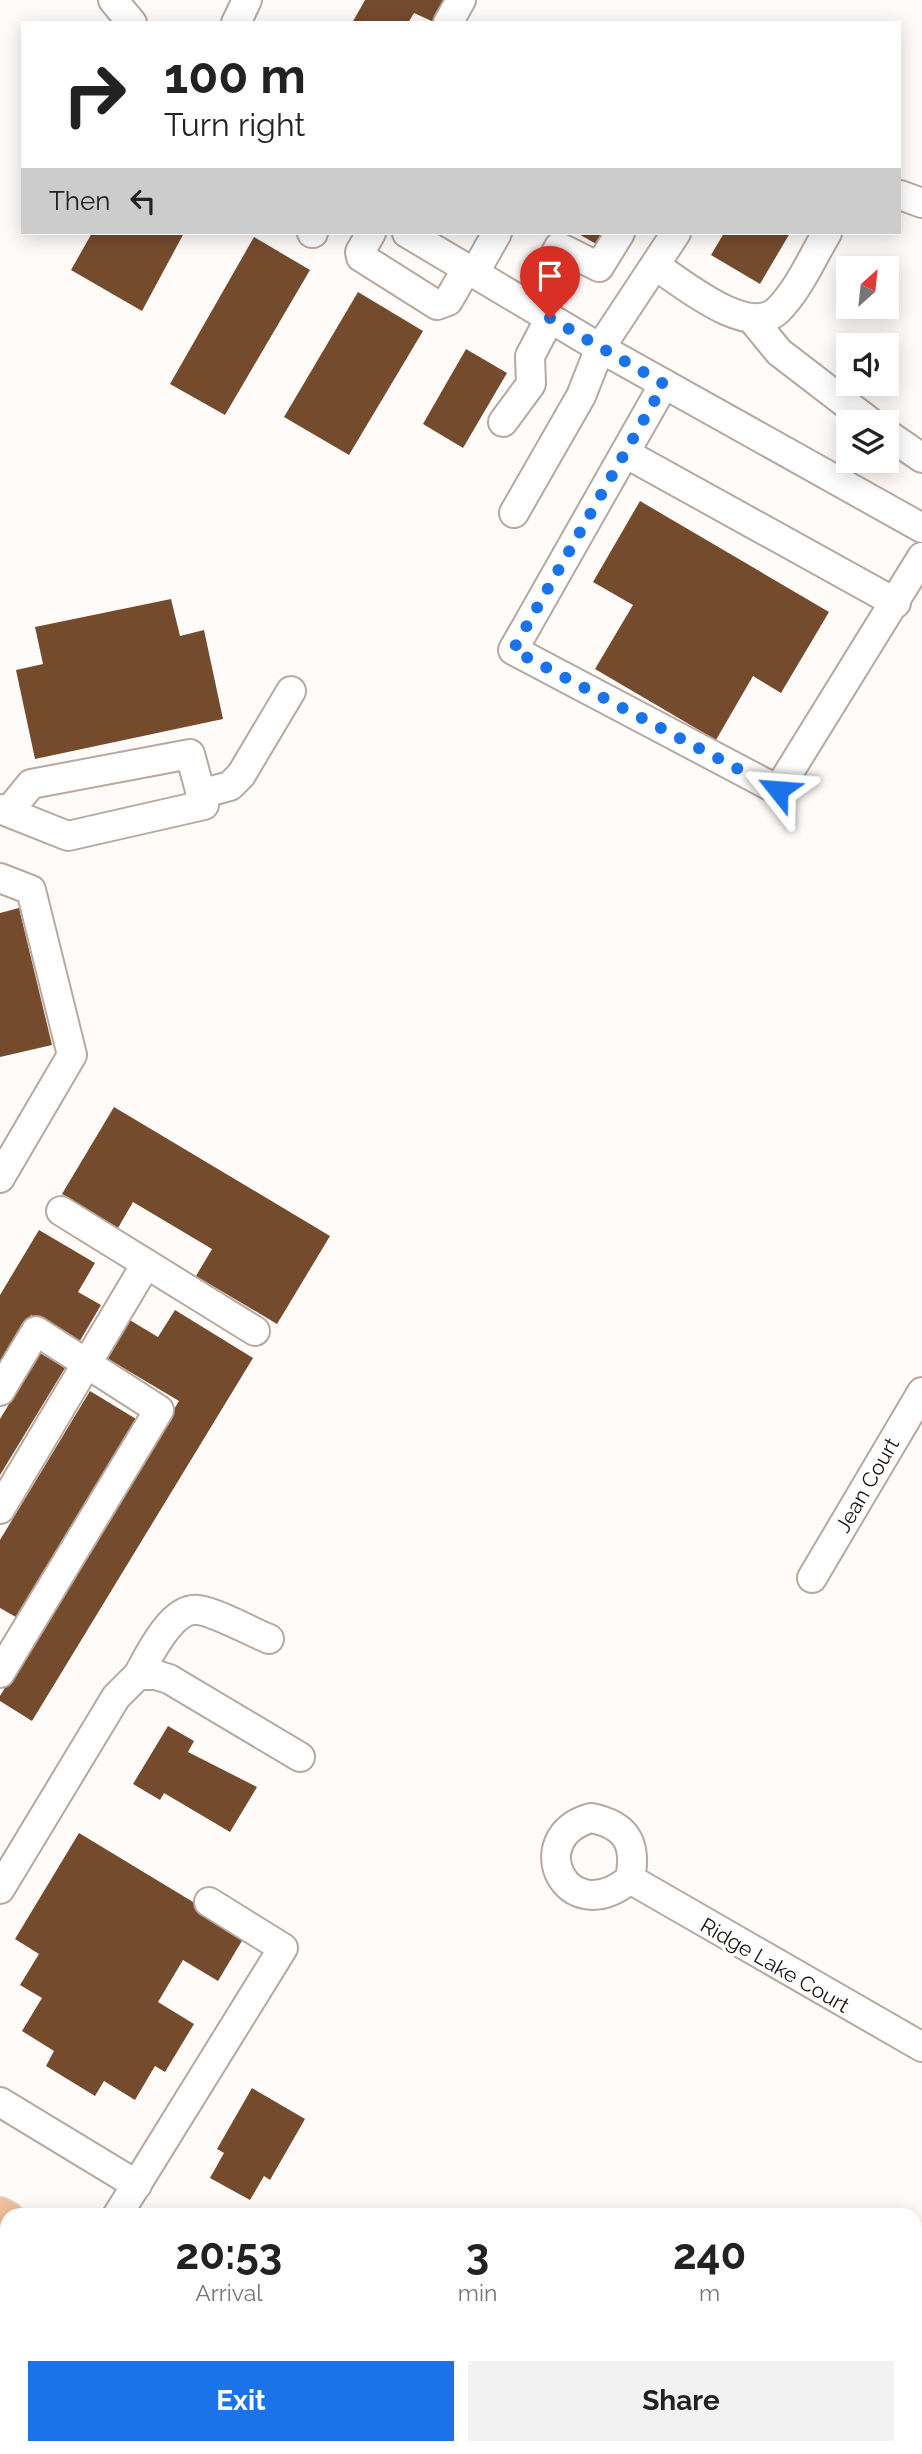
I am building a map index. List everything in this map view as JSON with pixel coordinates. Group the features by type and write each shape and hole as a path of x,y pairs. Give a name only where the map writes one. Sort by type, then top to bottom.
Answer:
{"street":[{"path":"113,0 130,21"},
{"path":"237,21 247,0"},
{"path":"449,21 461,0"},
{"path":"901,195 922,203"},
{"path":"370,235 360,252 361,257 437,305 448,301 481,235"},
{"path":"410,235 600,348 922,528"},
{"path":"465,267 495,235"},
{"path":"503,422 531,384 530,356 550,240 599,267 619,235"},
{"path":"514,513 581,396 600,348 675,235"},
{"path":"656,266 727,312 762,319 777,312 826,235"},
{"path":"752,319 779,352 854,410"},
{"path":"664,384 513,650 778,790 922,557"},
{"path":"899,442 922,458"},
{"path":"625,453 896,603"},
{"path":"201,794 230,786 241,775 291,691"},
{"path":"190,754 204,805 68,836 3,803 31,784 190,754"},
{"path":"0,878 30,890 72,1055 0,1178"},
{"path":"61,1212 255,1331"},
{"path":"0,1509 146,1264"},
{"path":"0,1391 36,1331 159,1409 0,1673"},
{"name":"Jean Court","path":"812,1578 921,1396"},
{"path":"0,1889 116,1697 138,1675 168,1626 183,1612 198,1610 269,1639"},
{"path":"138,1675 156,1675 169,1679 300,1757"},
{"name":"Ridge Lake Court","path":"630,1880 922,2047"},
{"path":"122,2208 283,1948 209,1902"},
{"path":"0,2102 137,2185"}],"building":[{"path":"365,0 449,0 437,21 414,13 409,21 353,21"},
{"path":"91,235 183,235 142,311 71,270"},
{"path":"580,235 613,235 605,249"},
{"path":"723,235 789,235 760,284 711,255"},
{"path":"254,237 310,270 225,415 170,384"},
{"path":"358,292 423,331 349,455 284,417"},
{"path":"466,349 507,373 463,448 423,424"},
{"path":"640,501 829,612 781,693 753,676 716,740 595,669 633,605 593,582"},
{"path":"171,599 180,636 204,630 223,719 35,759 16,670 43,664 35,627"},
{"path":"19,908 52,1045 0,1057 0,913"},
{"path":"114,1107 330,1236 277,1324 196,1276 212,1249 133,1202 118,1228 62,1194"},
{"path":"39,1230 95,1263 78,1292 101,1305 78,1344 31,1315 0,1366 0,1295"},
{"path":"175,1310 253,1358 32,1721 0,1701 0,1696 179,1401 105,1357 128,1319 158,1337"},
{"path":"40,1353 65,1368 0,1475 0,1419"},
{"path":"90,1391 141,1422 21,1620 0,1608 0,1540"},
{"path":"168,1726 194,1741 188,1752 257,1787 230,1832 164,1793 160,1800 133,1784"},
{"path":"79,1833 246,1934 218,1981 183,1960 158,2002 194,2024 165,2072 155,2066 135,2100 104,2081 95,2096 46,2066 54,2051 22,2031 42,1998 20,1985 39,1954 15,1939"},
{"path":"252,2088 305,2119 270,2180 264,2176 250,2200 210,2178 224,2153 217,2149"}],"route":[{"path":"550,318 664,384 513,650 778,790"}]}
